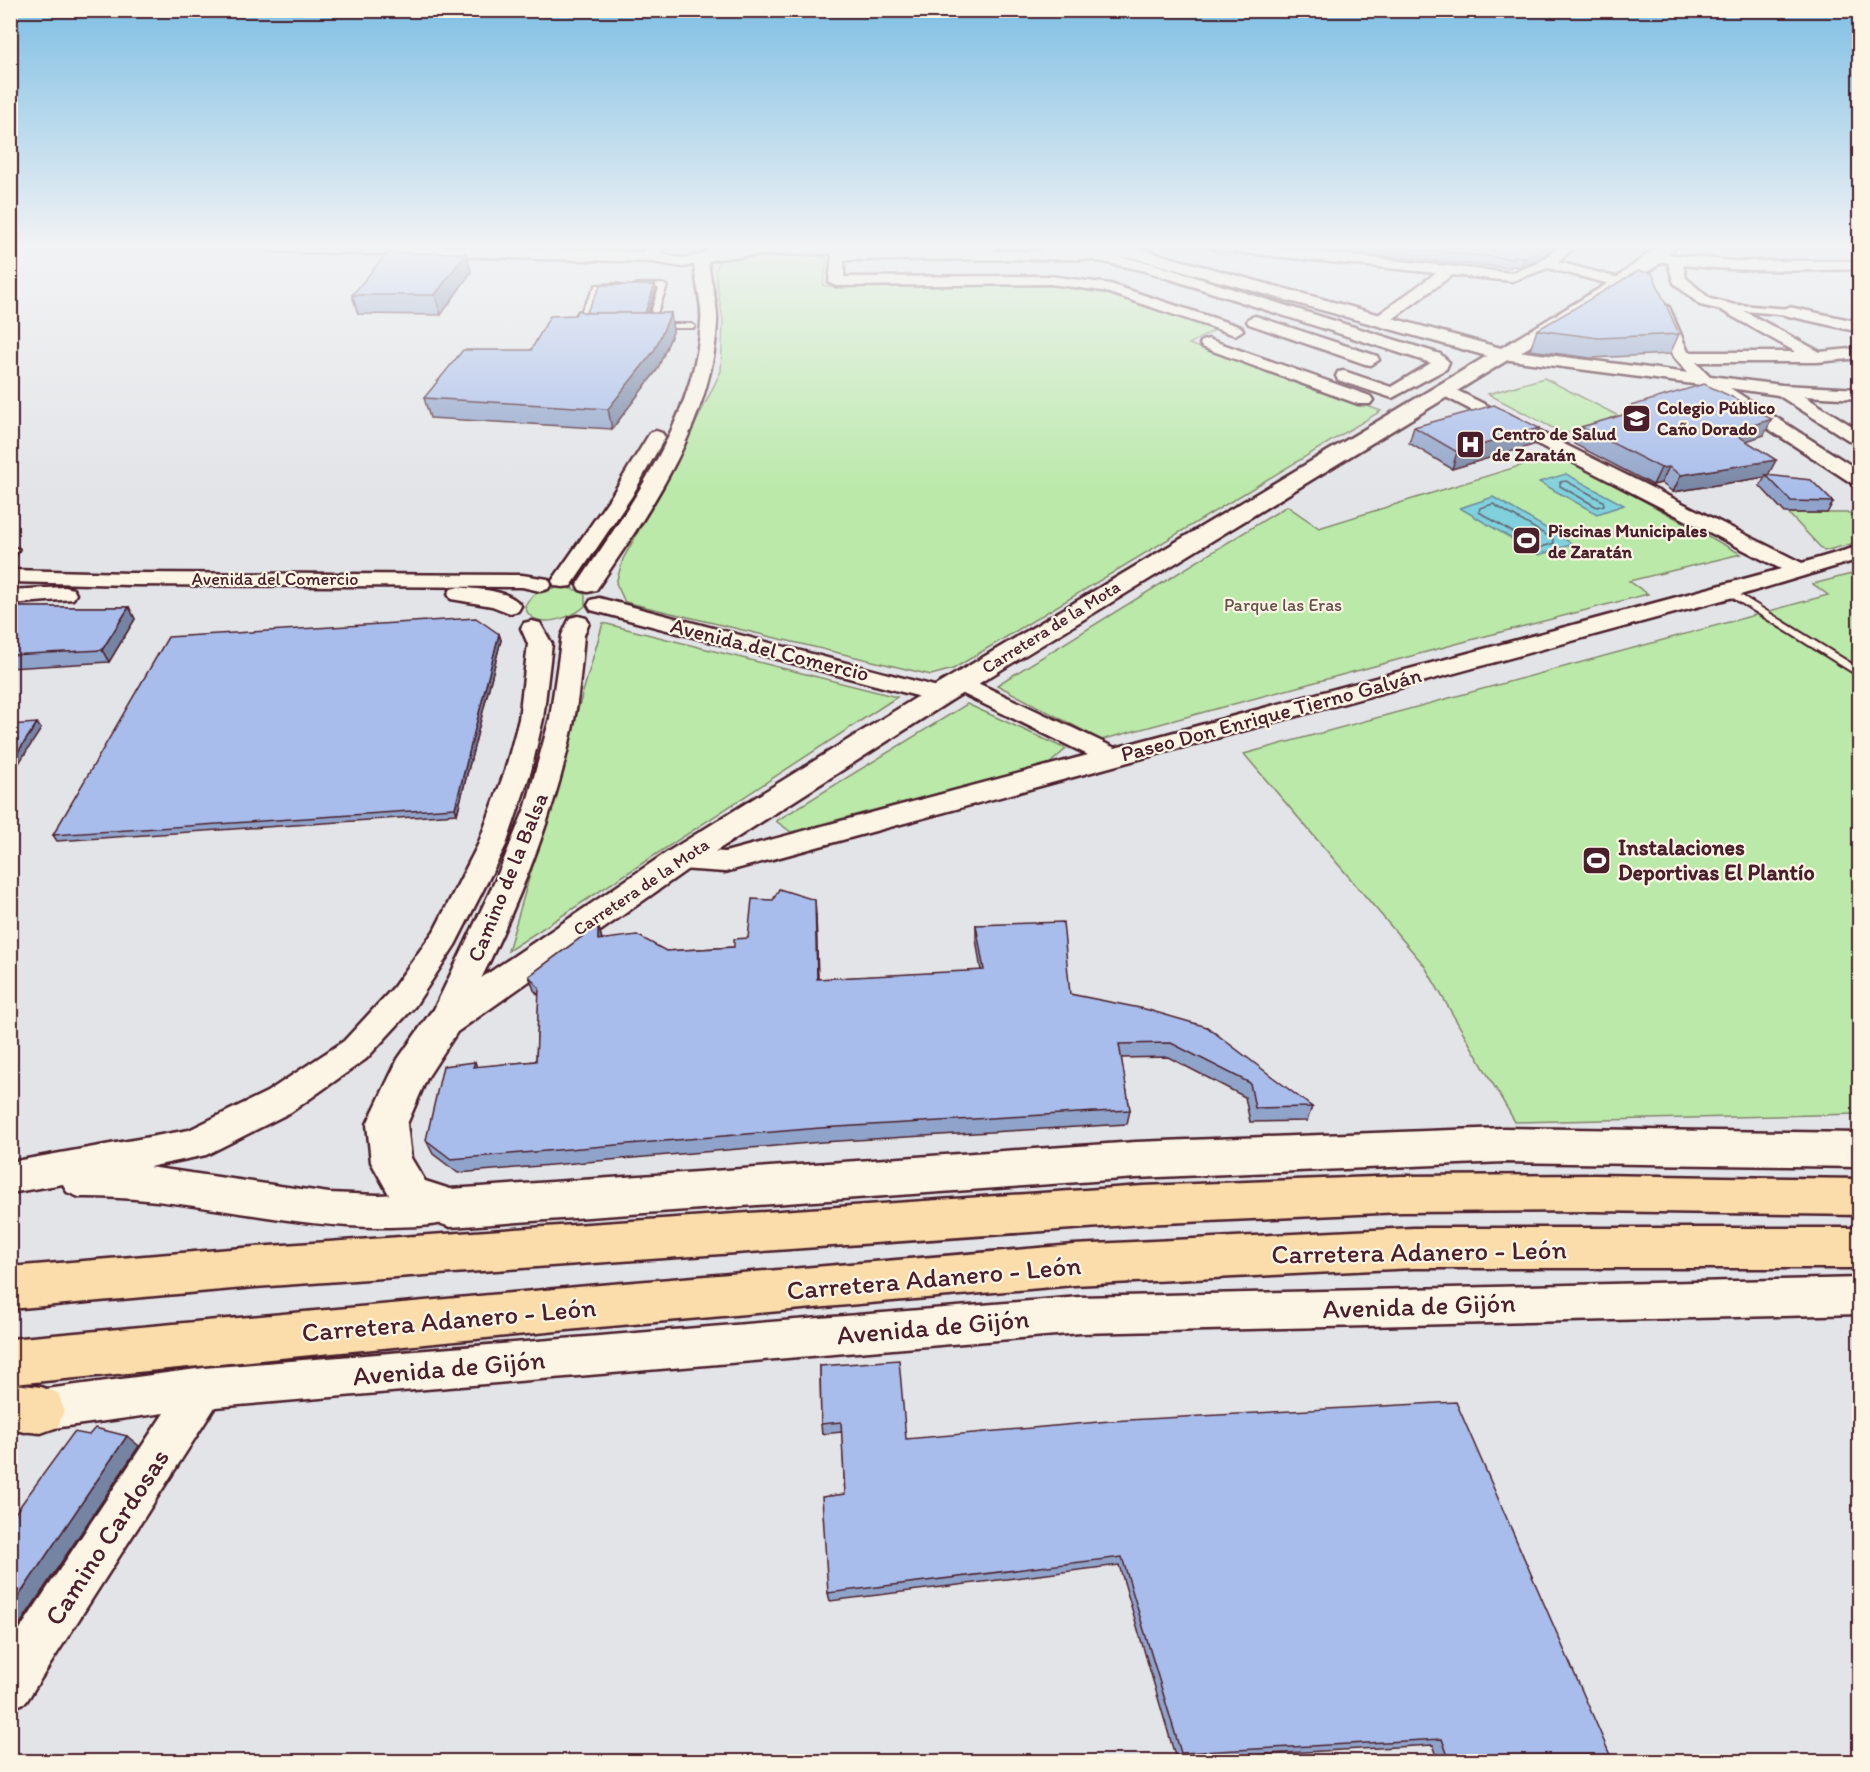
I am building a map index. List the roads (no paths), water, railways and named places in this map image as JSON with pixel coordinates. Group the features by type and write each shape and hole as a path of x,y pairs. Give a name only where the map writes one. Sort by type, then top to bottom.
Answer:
{"highway":[{"path":"10,1288 267,1266 1166,1204 1401,1194 1594,1193 1860,1197"},
{"name":"Carretera Adanero - León","path":"10,1362 576,1308 1074,1265 1414,1248 1860,1248"}],"main road":[{"path":"1408,329 1502,354"},
{"name":"Carretera de la Mota","path":"444,1022 680,859 950,689 1544,329"},
{"path":"444,1022 411,1070 387,1124 391,1162 411,1194 450,1208 1136,1160 1492,1145 1860,1150"}],"street":[{"path":"687,350 691,329"},
{"path":"540,584 520,594 510,606 510,614 514,620 532,628 555,629 588,618 594,595 691,405 705,360 708,329"},
{"path":"1231,329 1235,330"},
{"path":"1238,329 1208,344 1404,413"},
{"path":"1278,329 1371,360"},
{"path":"1344,376 1392,393 1440,365 1441,362 1345,329"},
{"path":"1670,329 1682,357 1705,380 1860,480"},
{"path":"1765,329 1817,357"},
{"path":"1327,387 1395,345"},
{"path":"1682,357 1817,357 1860,353"},
{"path":"1502,354 1782,390 1860,394"},
{"path":"1444,389 1798,569"},
{"path":"1782,390 1860,439"},
{"path":"563,581 622,496 663,422"},
{"path":"1779,428 1834,423"},
{"name":"Paseo Don Enrique Tierno Galván","path":"680,859 725,862 1729,591 1860,552"},
{"name":"Avenida del Comercio","path":"10,576 130,579 522,580 540,584 563,581 594,595 928,690 950,689 1113,757"},
{"name":"Avenida del Comercio","path":"10,597 153,589 446,593 498,600 510,606"},
{"name":"Camino de la Balsa","path":"444,1022 482,943 532,825 560,730 573,635 578,623"},
{"name":"Camino de la Balsa","path":"10,1180 194,1144 279,1102 355,1050 404,997 445,937 492,845 519,771 531,719 540,644 532,628"},
{"path":"10,1180 115,1179 352,1211 385,1212 450,1208"},
{"name":"Avenida de Gijón","path":"20,1410 204,1388 1080,1315 1860,1296"},
{"name":"Camino Cardosas","path":"10,1686 204,1388"}],"lane":[{"path":"10,549 14,549 10,556"},
{"path":"1729,591 1860,674"}],"water":[{"path":"1566,474 1624,505 1597,514 1539,482"},
{"path":"1493,497 1573,544 1539,555 1460,508"}],"place":[{"name":"Colegio Público Caño Dorado","path":"1636,418"},
{"name":"Centro de Salud de Zaratán","path":"1471,444"},
{"name":"Piscinas Municipales de Zaratán","path":"1527,541"},
{"name":"Instalaciones Deportivas El Plantío","path":"1597,860"}],"park label":[{"name":"Parque las Eras","path":"1283,605"}]}
